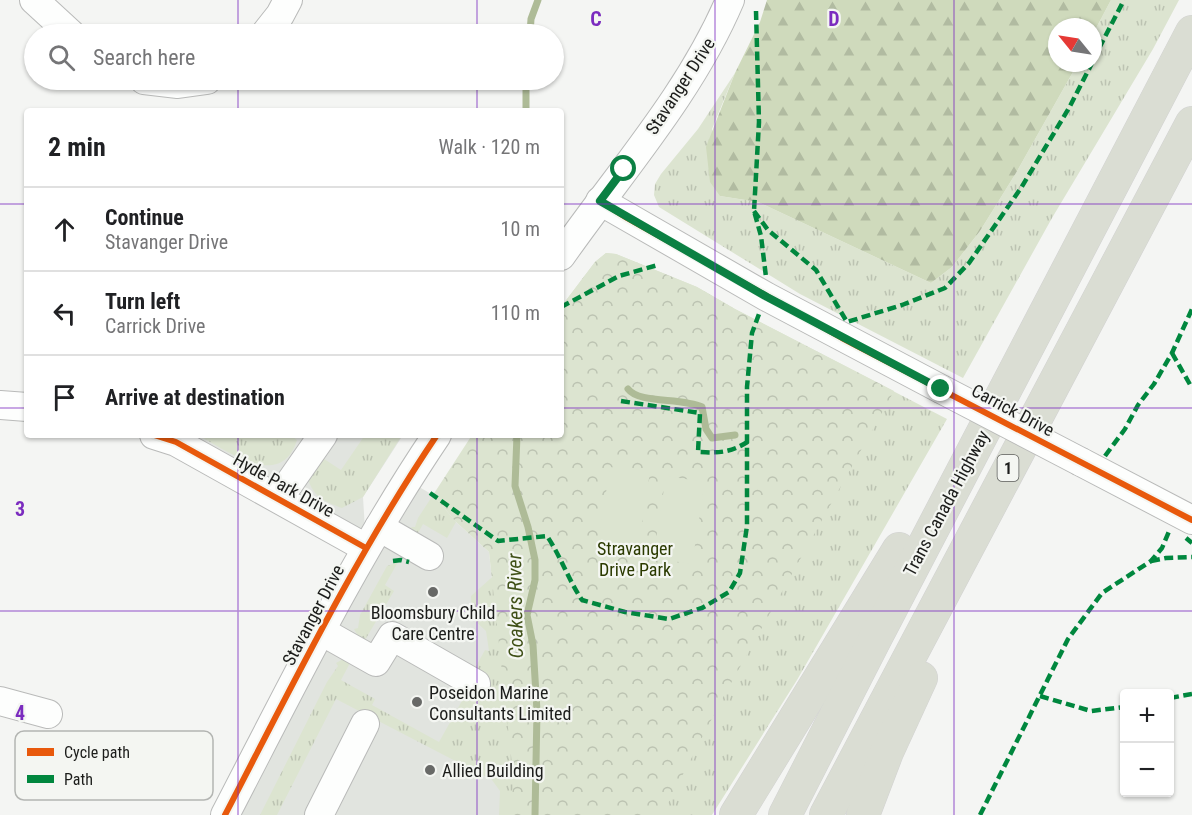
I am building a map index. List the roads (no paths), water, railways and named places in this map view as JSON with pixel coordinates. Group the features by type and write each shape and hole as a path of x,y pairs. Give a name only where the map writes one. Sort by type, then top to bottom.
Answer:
{"highway":[{"name":"Trans Canada Highway","path":"785,815 1192,32"},
{"name":"1","path":"826,815 1192,123"},
{"path":"863,815 887,752 932,654 1131,237"},
{"path":"736,815 1050,305"}],"street":[{"path":"34,0 60,24"},
{"path":"273,24 288,0"},
{"name":"Stavanger Drive","path":"564,252 686,82 719,27 730,0"},
{"name":"Carrick Drive","path":"600,201 767,297 1192,520"},
{"path":"0,405 24,407"},
{"name":"Hyde Park Drive","path":"163,438 176,442 279,498 372,537 429,556"},
{"path":"279,498 321,438"},
{"name":"Stavanger Drive","path":"225,815 372,537 435,438"},
{"path":"321,631 376,662 392,636 476,684"},
{"path":"0,701 48,714"},
{"path":"319,815 365,724"}],"waterway":[{"name":"Coakers River","path":"531,24 538,0"},
{"name":"Coakers River","path":"526,90 526,108"},
{"path":"628,389 641,397 684,402 702,407 706,429 712,438 735,435"},
{"name":"Coakers River","path":"517,438 515,486 528,527 535,560 535,580 527,615 533,645 537,711 535,815"}],"place":[{"name":"Bloomsbury Child Care Centre","path":"433,592"},
{"name":"Poseidon Marine Consultants Limited","path":"417,702"},
{"name":"Allied Building","path":"430,770"}],"park label":[{"name":"Stravanger Drive Park","path":"635,558"}]}
